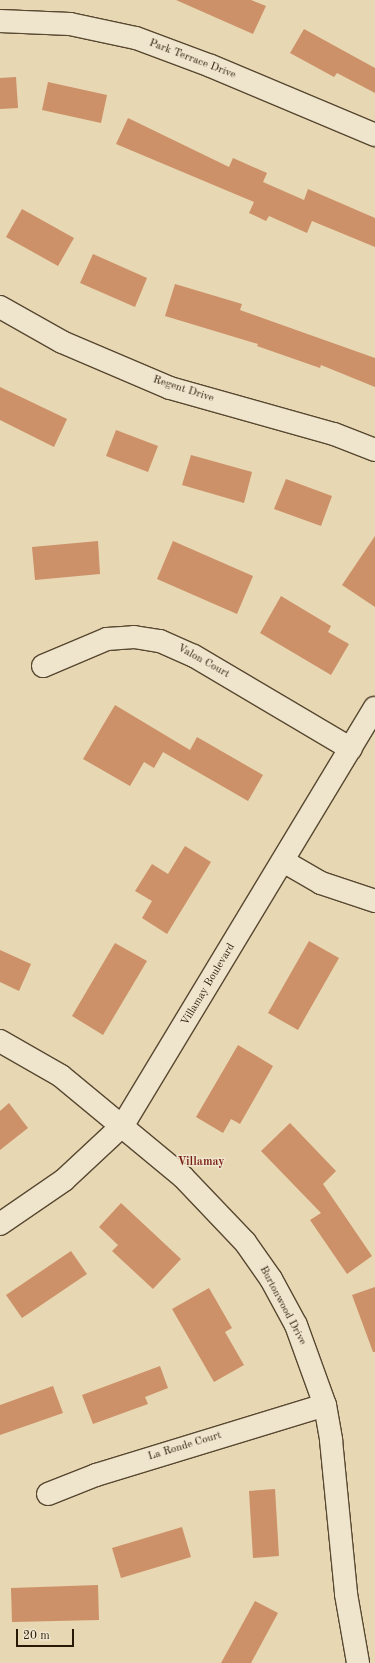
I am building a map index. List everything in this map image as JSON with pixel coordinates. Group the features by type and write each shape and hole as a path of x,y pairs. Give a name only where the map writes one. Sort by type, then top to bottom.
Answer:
{"street":[{"name":"Park Terrace Drive","path":"0,21 70,24 136,38 211,66 375,135"},
{"name":"Regent Drive","path":"0,307 62,342 164,385 334,434 375,450"},
{"name":"Valon Court","path":"43,666 107,639 134,637 160,641 194,656 351,749"},
{"name":"Villamay Boulevard","path":"0,1224 64,1180 123,1125 375,708"},
{"path":"283,862 321,883 375,901"},
{"name":"Burtonwood Drive","path":"0,1041 61,1076 123,1125 213,1205 245,1242 271,1279 296,1326 324,1405 331,1440 346,1594 358,1663"},
{"name":"La Ronde Court","path":"48,1494 96,1475 324,1405"},
{"path":"362,1663 375,1653"}],"building":[{"path":"176,0 251,0 266,6 253,34"},
{"path":"304,29 375,68 375,93 337,73 334,77 290,53"},
{"path":"16,77 18,108 0,109 0,78"},
{"path":"48,82 107,95 101,123 42,110"},
{"path":"128,118 229,167 233,158 267,173 263,182 304,200 308,189 375,218 375,247 312,221 307,233 269,216 266,221 249,213 254,202 116,144"},
{"path":"22,209 74,238 58,266 6,237"},
{"path":"93,254 147,278 135,307 80,283"},
{"path":"175,284 242,304 240,310 375,358 375,387 321,365 320,368 257,346 258,344 165,316"},
{"path":"0,387 67,419 54,447 0,420"},
{"path":"116,430 158,446 148,472 106,456"},
{"path":"191,455 252,472 244,503 182,485"},
{"path":"286,479 332,496 321,526 274,509"},
{"path":"375,536 375,607 342,585"},
{"path":"98,541 100,574 35,580 32,547"},
{"path":"173,541 253,576 237,614 157,579"},
{"path":"281,596 331,626 328,632 349,644 331,675 260,633"},
{"path":"115,705 190,750 197,737 263,775 248,801 163,752 154,768 144,762 130,786 83,759"},
{"path":"185,846 211,862 167,934 142,918 152,901 135,891 152,864 168,874"},
{"path":"309,941 339,958 298,1030 268,1013"},
{"path":"115,943 147,961 103,1035 72,1016"},
{"path":"0,950 31,964 19,991 0,982"},
{"path":"238,1045 273,1066 240,1124 231,1119 223,1133 196,1117"},
{"path":"9,1103 28,1128 0,1150 0,1111"},
{"path":"290,1123 336,1171 323,1184 372,1256 347,1274 310,1220 321,1213 261,1151"},
{"path":"121,1203 181,1259 153,1289 112,1251 118,1245 99,1227"},
{"path":"71,1251 87,1274 22,1318 6,1295"},
{"path":"375,1287 375,1352 373,1352 352,1295"},
{"path":"209,1288 232,1328 225,1332 244,1365 214,1382 172,1309"},
{"path":"160,1366 168,1388 145,1397 148,1404 93,1424 82,1395"},
{"path":"53,1386 63,1413 0,1435 0,1405"},
{"path":"275,1489 279,1556 253,1558 249,1491"},
{"path":"182,1527 191,1557 121,1578 112,1548"},
{"path":"98,1585 99,1620 12,1622 11,1588"},
{"path":"255,1601 278,1613 251,1663 221,1663"}],"district":[{"name":"Villamay","path":"201,1163"}]}
